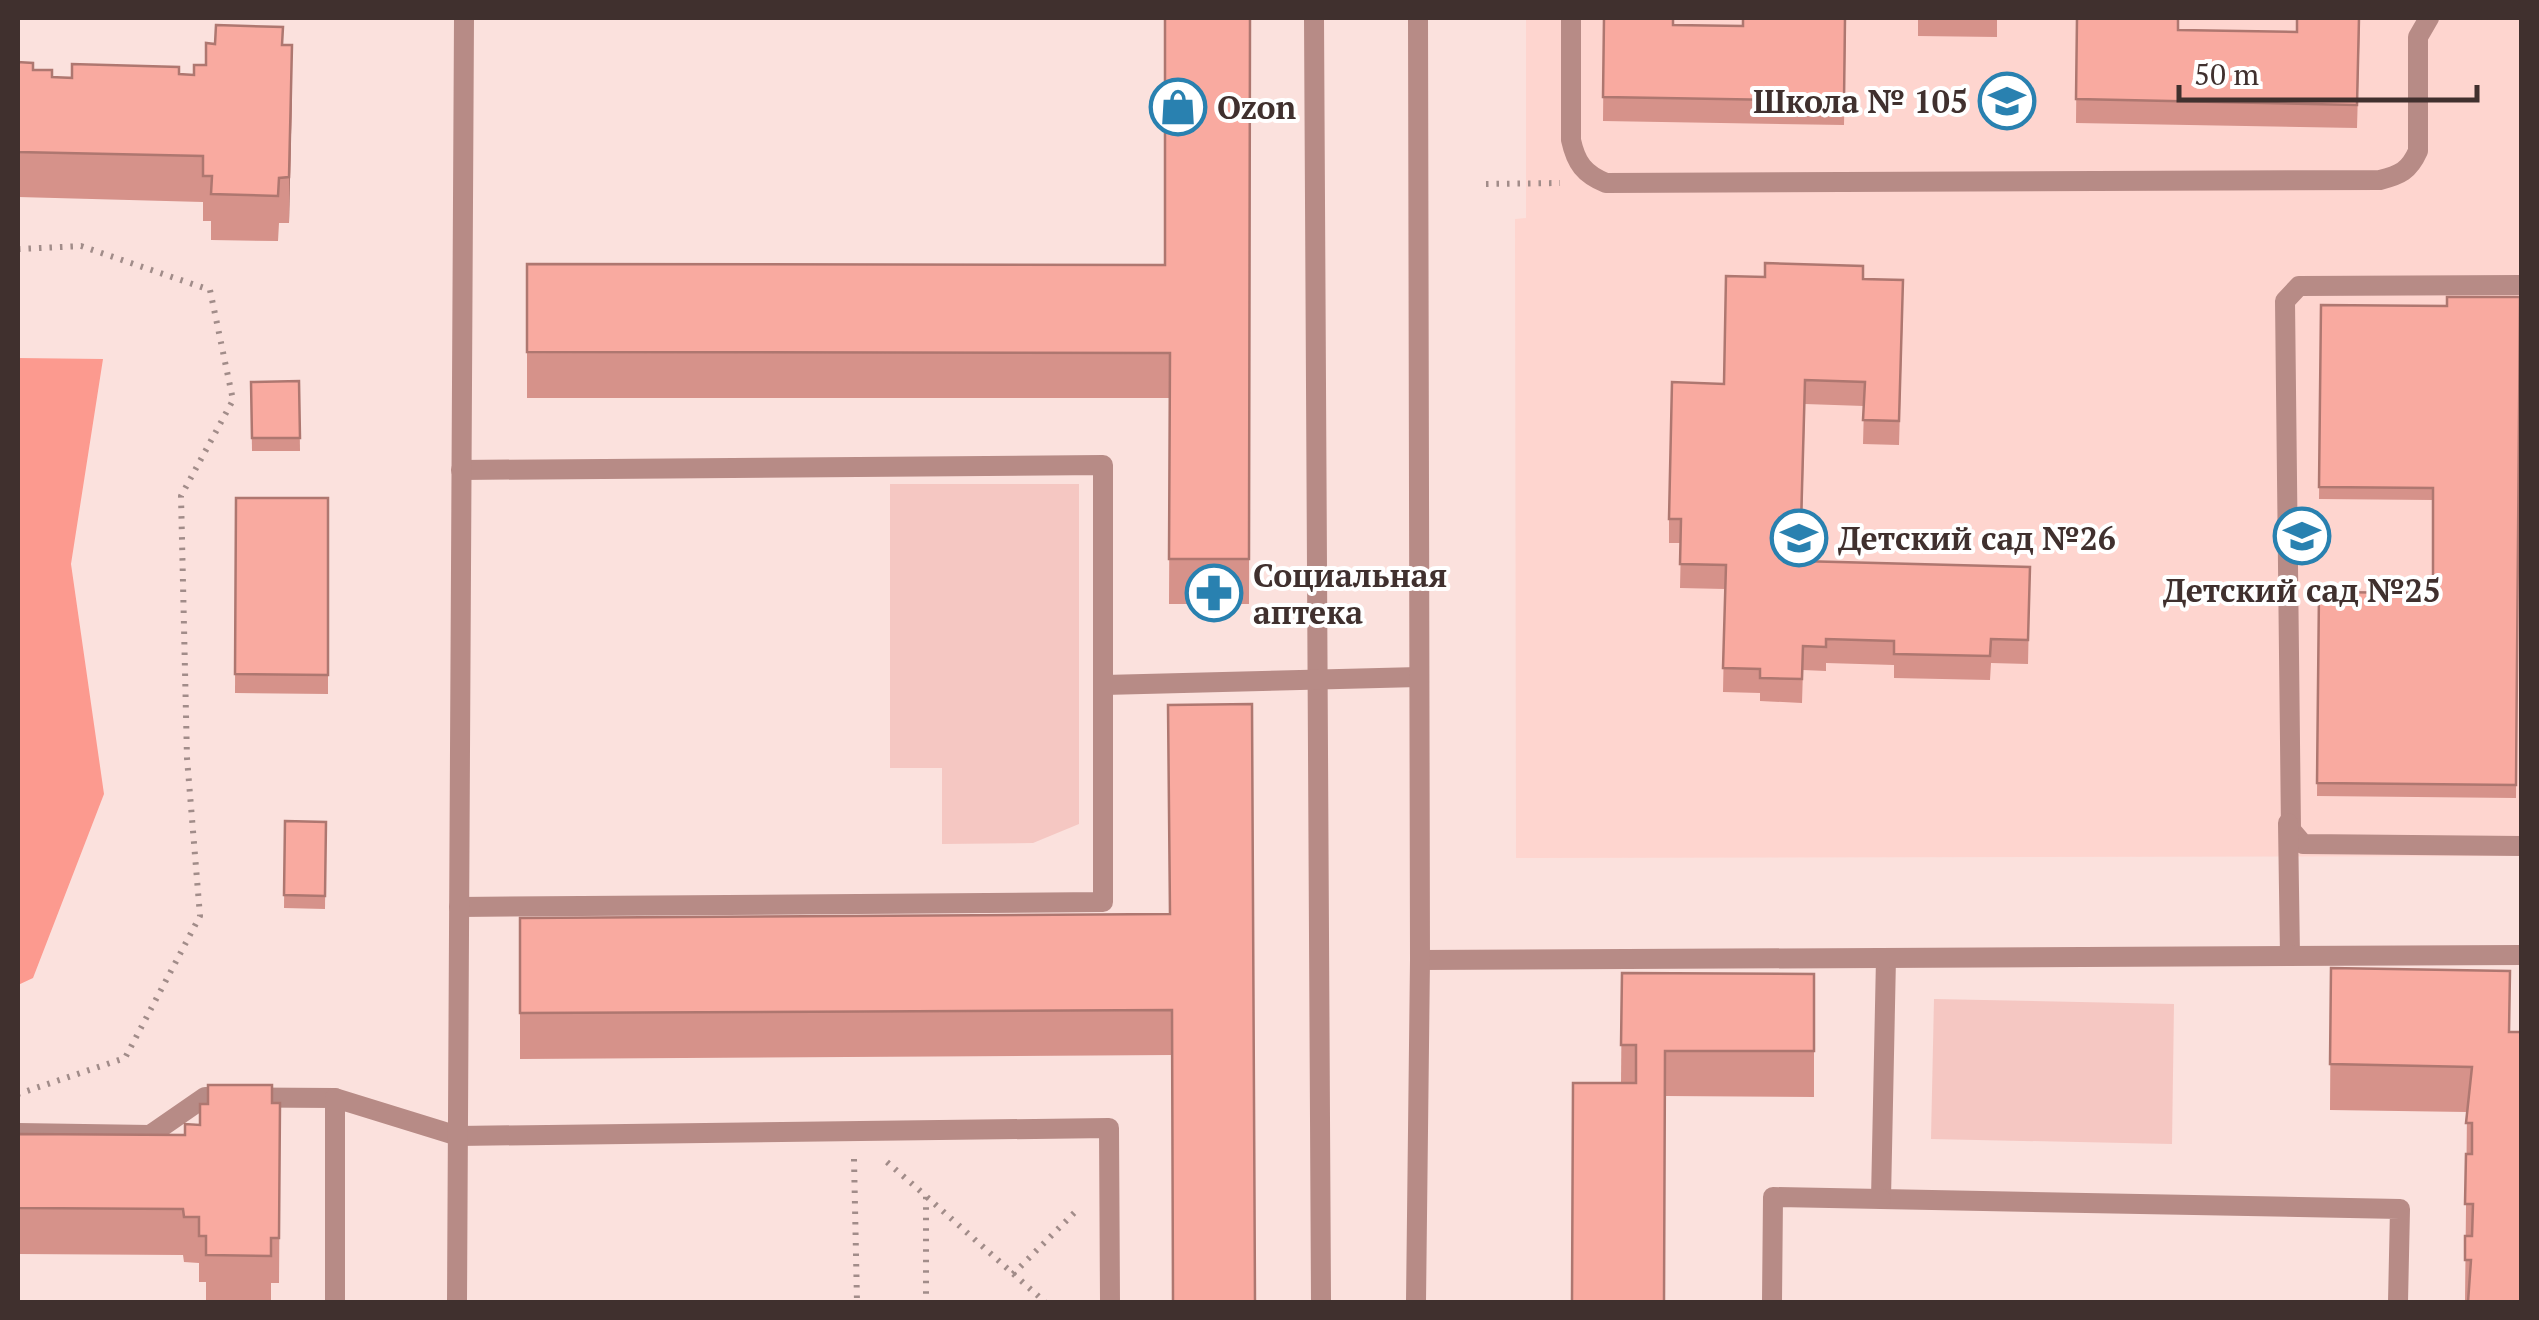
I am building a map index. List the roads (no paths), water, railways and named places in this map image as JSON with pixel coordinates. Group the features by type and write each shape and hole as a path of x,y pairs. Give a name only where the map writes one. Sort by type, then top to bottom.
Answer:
{"street":[{"path":"457,1302 464,18"},
{"path":"1314,18 1321,1302"},
{"path":"1416,1302 1420,960 1418,18"},
{"path":"1571,18 1571,140 1575,160 1590,177 1606,184 2380,180 2400,176 2412,166 2418,151 2418,37 2429,18"},
{"path":"2290,956 2285,301 2298,286 2522,285"},
{"path":"459,907 1103,902 1104,685 1103,464 461,470"},
{"path":"1104,685 1419,677"},
{"path":"2288,810 2291,830 2303,844 2522,846"},
{"path":"1420,960 2522,955"},
{"path":"1881,1200 1886,958"},
{"path":"18,1134 150,1135 205,1097 336,1098 458,1136 1109,1128 1110,1302"},
{"path":"335,1302 336,1098"},
{"path":"1772,1302 1774,1197 2400,1209 2398,1302"}],"place":[{"name":"Школа № 105","path":"2007,101"},
{"name":"Ozon","path":"1178,107"},
{"name":"Детский сад №25","path":"2302,536"},
{"name":"Детский сад №26","path":"1799,538"},
{"name":"Социальная аптека","path":"1214,593"}]}
